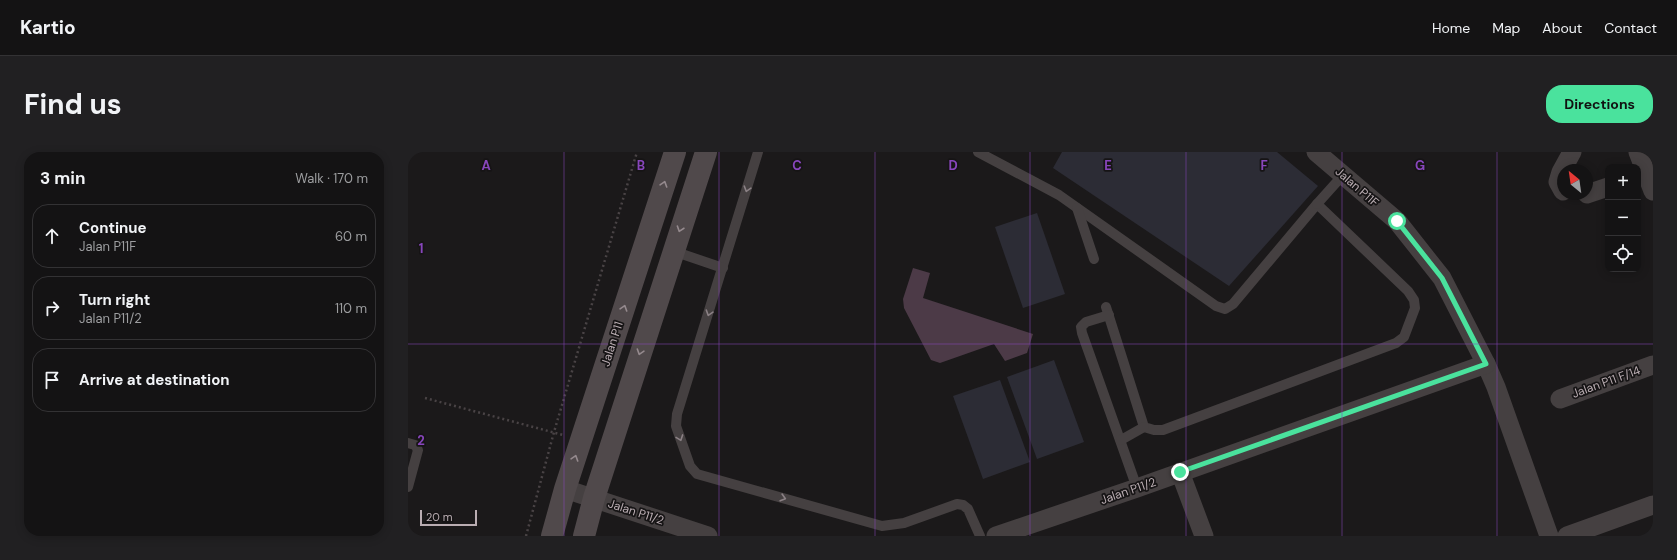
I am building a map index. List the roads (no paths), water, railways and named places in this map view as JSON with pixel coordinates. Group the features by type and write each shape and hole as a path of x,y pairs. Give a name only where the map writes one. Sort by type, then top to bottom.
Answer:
{"main road":[{"name":"Jalan P11","path":"552,536 565,489 675,152"},
{"path":"584,536 594,498 706,152"}],"street":[{"name":"Jalan P11F","path":"1316,152 1397,221 1442,278 1486,364 1496,387 1549,536"},
{"path":"1565,164 1572,152"},
{"path":"1638,152 1646,181"},
{"path":"1593,192 1605,188"},
{"name":"Jalan P11/2","path":"996,536 1137,488 1486,364"},
{"name":"Jalan P11 F/14","path":"1560,399 1653,364"},
{"path":"1180,472 1204,536"},
{"name":"Jalan P11/2","path":"565,489 708,536"},
{"path":"1568,536 1653,505"}],"lane":[{"path":"758,152 677,414 676,426 690,466 697,474 882,526 892,526 904,523 957,504 963,505 968,509 980,536"},
{"path":"978,152 1044,186 1216,306 1225,309 1233,304 1343,175"},
{"path":"1121,440 1144,427 1154,430 1163,430 1387,347 1404,337 1415,308 1414,300 1408,291 1317,204"},
{"path":"1077,208 1094,259"},
{"path":"673,251 723,268"},
{"path":"1137,488 1082,333 1081,327 1086,322 1107,311 1144,427"},
{"path":"408,443 415,445 418,450 408,486"}]}
